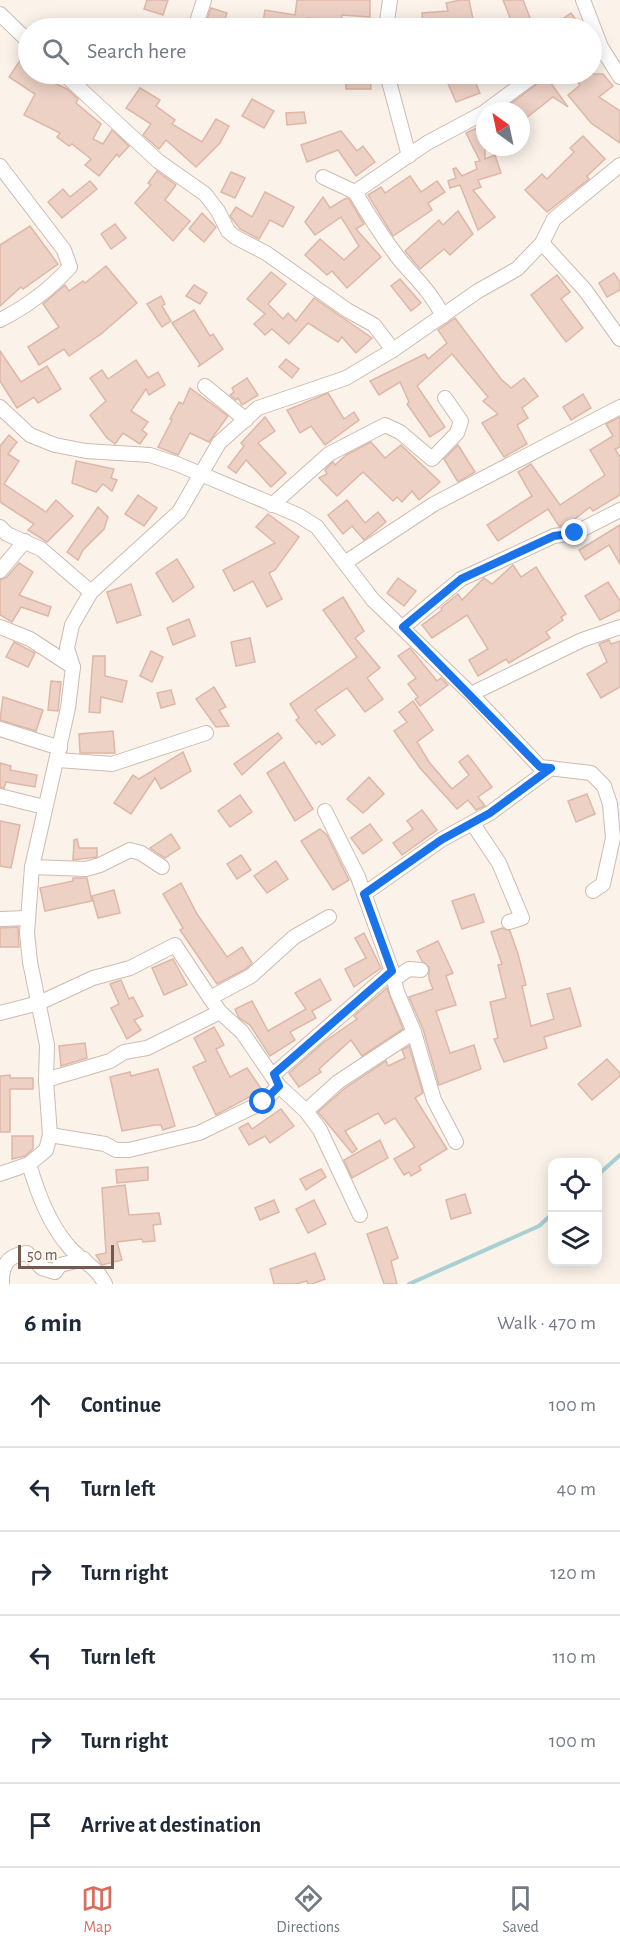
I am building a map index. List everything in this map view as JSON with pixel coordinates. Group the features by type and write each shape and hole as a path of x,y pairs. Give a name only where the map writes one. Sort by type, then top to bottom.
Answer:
{"street":[{"path":"198,18 204,0"},
{"path":"387,18 390,0"},
{"path":"583,0 589,18"},
{"path":"0,14 18,31"},
{"path":"602,48 620,77"},
{"path":"75,84 158,161 205,194 218,211 228,231 235,237 279,262 347,310 374,325 393,350"},
{"path":"390,84 409,156"},
{"path":"499,102 523,84"},
{"path":"355,192 427,143 476,117"},
{"path":"0,1174 29,1164 46,1150 50,1135 46,1080 47,1045 30,962 28,918 32,867 44,807 59,754 73,667 67,648 72,625 91,592 179,512 219,443 258,408 346,378 393,350 478,291 517,269 542,243 554,219 620,165"},
{"path":"0,166 64,250 70,267 57,282 18,311 0,320"},
{"path":"323,177 355,192 368,216 401,261 431,293 442,316"},
{"path":"542,243 585,290 620,339"},
{"path":"205,386 246,420"},
{"path":"272,505 329,454 385,425 400,432 432,459 457,433 461,421 445,398"},
{"path":"0,407 30,435 55,445 86,451 150,455 177,464 298,515 317,527 373,600 471,694 540,767 591,773 604,786 610,804 613,838 603,884 593,891"},
{"path":"346,562 434,504 620,407"},
{"path":"403,627 461,579 554,536 575,533 620,510"},
{"path":"0,527 7,534 41,549 91,592"},
{"path":"0,572 25,542"},
{"path":"0,627 30,639 73,667"},
{"path":"471,694 582,640 620,627"},
{"path":"0,729 59,754 111,764 206,733"},
{"path":"364,894 441,840 473,824 551,768"},
{"path":"0,796 44,807"},
{"path":"325,811 364,894 414,1032 434,1100 456,1142"},
{"path":"473,824 499,863 522,918 509,922"},
{"path":"32,867 86,868 100,865 130,850 141,852 162,867"},
{"path":"210,998 251,976 294,936 328,917"},
{"path":"0,919 28,918"},
{"path":"0,1013 39,1004 93,978 130,968 175,945 220,1012 242,1032 276,1080 306,1111 320,1130 360,1215"},
{"path":"50,1135 105,1144 116,1150 129,1150 199,1133 263,1102 276,1080 393,975 410,969 421,970"},
{"path":"46,1080 110,1061 124,1052 147,1048 220,1012"},
{"path":"306,1111 338,1082 414,1032"},
{"path":"29,1164 40,1202 70,1248 100,1273 105,1284"},
{"path":"2,1284 1,1273 6,1261 15,1254 27,1253 42,1268 55,1272 60,1265 84,1259"}],"building":[{"path":"147,0 168,0 163,15 144,9"},
{"path":"297,0 370,0 370,17 342,15 342,18 264,18 265,10 295,15"},
{"path":"469,0 473,18 422,18 422,13 448,11 446,3"},
{"path":"503,0 523,0 530,18 510,18"},
{"path":"211,8 227,13 225,18 208,18"},
{"path":"571,13 575,18 564,18"},
{"path":"18,64 18,83 9,77"},
{"path":"603,74 613,86 599,97 620,111 620,143 591,123 568,95 580,85 602,84"},
{"path":"20,84 56,84 67,89 78,99 76,103 101,124 93,139 103,144 112,130 129,146 119,157 117,154 99,176 85,165 91,159 72,144 69,146 57,137 60,133 24,115 35,94"},
{"path":"346,84 371,84 371,89 346,89"},
{"path":"448,84 476,84 480,93 456,102"},
{"path":"537,84 551,84 568,107 553,97 530,115 530,102 513,102"},
{"path":"140,88 160,100 156,106 175,120 172,124 202,142 216,119 229,126 220,143 196,167 166,140 159,149 143,135 151,124 126,108"},
{"path":"252,99 274,111 264,128 242,116"},
{"path":"304,112 306,123 287,125 286,113"},
{"path":"476,128 476,153 466,133"},
{"path":"341,131 357,151 363,146 375,162 356,176 338,150 307,162 301,145"},
{"path":"583,136 605,159 587,176 589,179 547,212 525,190 542,174 547,179 574,152 570,148"},
{"path":"478,156 485,156 485,159 495,156 501,173 478,180 481,187 473,190 495,217 478,230 460,185 450,188 448,181 456,178 453,169 456,168 462,176 477,169 475,162 480,161"},
{"path":"157,171 176,185 165,200 190,221 173,241 135,203 151,185 148,183"},
{"path":"231,172 245,178 235,198 221,192"},
{"path":"410,176 421,192 437,181 445,192 428,203 432,210 393,236 368,195 381,187 385,193"},
{"path":"90,181 97,189 62,218 48,202 63,189 70,197"},
{"path":"265,192 294,207 283,227 270,220 259,239 240,229 230,216 236,207 252,217"},
{"path":"323,197 330,208 346,198 349,199 364,224 356,229 381,257 347,288 332,271 327,275 305,255 320,239 344,260 359,246 341,217 315,235 305,222"},
{"path":"458,211 473,234 450,255 444,249 420,269 405,251 439,220 443,225"},
{"path":"202,213 216,227 204,242 189,229"},
{"path":"115,224 126,238 111,249 101,234"},
{"path":"30,226 58,264 23,289 21,287 0,306 0,245"},
{"path":"106,266 137,303 101,334 69,356 64,349 39,365 28,347 59,327 43,304 65,285 69,291 83,281 85,283"},
{"path":"271,272 286,284 268,304 283,319 288,313 296,321 314,298 372,338 356,353 342,337 338,342 308,323 289,344 272,329 265,335 254,324 265,314 247,299"},
{"path":"614,273 620,282 620,290 607,297 599,283"},
{"path":"557,275 570,292 561,299 583,328 566,342 531,295"},
{"path":"400,279 421,303 411,311 391,286"},
{"path":"194,285 207,293 200,304 186,296"},
{"path":"161,296 165,304 162,306 171,321 162,327 147,304"},
{"path":"194,310 210,336 213,334 223,349 198,367 200,364 172,323"},
{"path":"455,318 501,379 511,388 524,378 538,396 522,408 528,418 517,425 527,444 504,457 482,423 498,414 483,401 488,397 452,354 417,386 445,427 430,437 407,404 409,402 400,382 379,395 370,381 425,354 428,359 447,343 438,330"},
{"path":"0,351 21,382 47,366 61,389 38,403 34,397 17,408 0,381"},
{"path":"286,359 299,369 292,378 279,367"},
{"path":"136,360 148,378 158,372 165,385 149,395 146,389 131,411 148,422 142,430 147,434 140,444 123,433 115,444 107,438 90,415 106,401 90,378 102,370 108,379"},
{"path":"247,378 258,395 242,405 238,398 236,400 230,395 234,392 232,388"},
{"path":"190,388 228,416 209,442 190,433 178,455 158,447 179,402 183,404"},
{"path":"328,393 344,419 354,412 359,420 325,445 311,426 300,433 287,410"},
{"path":"583,394 591,408 571,420 563,407"},
{"path":"265,417 275,431 258,443 286,473 271,487 246,460 236,473 228,467 244,446 241,443"},
{"path":"620,417 620,447 615,449 620,457 620,495 593,511 590,507 567,525 559,526 548,509 498,541 487,525 532,496 518,472 531,464 560,505 605,475 590,450 613,436 606,424"},
{"path":"9,435 17,442 8,454 19,461 4,484 46,512 56,500 73,516 47,542 28,530 34,524 0,502 0,446"},
{"path":"371,442 385,458 401,445 440,482 419,500 412,491 402,502 397,497 393,501 363,472 337,496 319,478 327,474 325,470 333,462 335,465 346,455"},
{"path":"458,445 475,472 458,482 444,459"},
{"path":"76,461 114,469 111,478 117,480 112,491 103,484 96,492 72,483"},
{"path":"138,495 157,508 144,526 125,514"},
{"path":"347,500 365,523 378,512 386,522 364,540 352,526 343,534 328,515"},
{"path":"98,507 108,517 104,529 83,550 78,560 67,552"},
{"path":"268,514 299,537 275,570 269,573 282,599 267,607 253,581 234,591 223,570 275,543 256,527"},
{"path":"620,525 620,564 609,545 585,560 579,550"},
{"path":"177,559 194,587 173,602 156,573"},
{"path":"19,563 33,572 19,595 51,607 48,616 21,607 12,622 0,615 0,580 7,577"},
{"path":"513,565 521,577 536,567 566,614 561,617 563,620 546,632 550,638 509,663 506,659 478,676 469,660 488,649 467,615 432,638 422,625 458,594 462,600 484,578 492,584"},
{"path":"398,578 416,591 404,606 387,593"},
{"path":"608,582 620,601 620,610 600,620 585,596"},
{"path":"131,584 141,615 117,623 107,592"},
{"path":"343,597 364,631 355,638 380,668 367,678 383,699 365,712 347,688 315,710 335,735 322,745 319,741 316,744 296,720 299,718 290,704 357,657 323,610"},
{"path":"189,619 195,636 173,645 167,628"},
{"path":"250,638 255,662 236,666 231,642"},
{"path":"609,640 611,644 620,641 620,687 601,698 587,674 607,662 599,644"},
{"path":"14,642 35,653 28,667 6,657"},
{"path":"410,648 437,681 441,678 448,685 420,706 415,699 418,697 408,684 416,678 398,656"},
{"path":"151,651 163,657 152,682 140,676"},
{"path":"93,656 105,656 105,676 127,681 122,702 101,697 100,713 89,712"},
{"path":"51,681 61,682 58,711 48,710"},
{"path":"214,687 226,707 219,710 229,726 216,727 196,699"},
{"path":"171,690 175,704 161,708 157,693"},
{"path":"3,697 43,710 36,731 0,720"},
{"path":"413,701 433,730 417,742 429,762 452,789 469,775 459,762 468,755 492,787 478,797 485,806 476,810 468,800 457,809 420,768 394,731 407,722 399,712"},
{"path":"113,731 115,753 80,753 79,734"},
{"path":"278,733 282,738 242,775 234,764"},
{"path":"183,752 191,771 161,789 155,778 131,814 114,803 133,775 139,779"},
{"path":"284,762 313,809 295,821 267,773"},
{"path":"0,763 11,766 10,770 37,775 35,787 6,782 4,788 0,787"},
{"path":"369,777 384,794 363,813 347,799"},
{"path":"587,794 595,814 576,822 568,801"},
{"path":"240,795 252,812 230,827 218,811"},
{"path":"422,810 437,830 402,855 393,843 413,829 407,821"},
{"path":"0,821 20,825 11,868 0,866"},
{"path":"370,824 382,840 363,854 351,838"},
{"path":"320,829 327,835 349,880 333,890 301,841"},
{"path":"171,834 180,848 165,858 150,848"},
{"path":"77,839 79,848 97,848 97,857 73,860 74,840"},
{"path":"241,855 251,870 237,879 227,864"},
{"path":"276,861 288,879 267,893 254,876"},
{"path":"73,878 87,878 92,901 45,911 40,888 73,881"},
{"path":"181,883 197,914 227,957 242,947 252,963 246,969 217,984 180,930 183,928 163,894"},
{"path":"114,890 120,913 98,918 92,896"},
{"path":"474,894 484,922 462,929 452,901"},
{"path":"18,927 19,947 0,947 0,928"},
{"path":"502,928 510,931 518,954 526,985 522,986 531,1026 554,1019 547,994 570,988 581,1026 544,1037 547,1048 504,1062 494,1039 498,1038 490,1002 506,998 498,965 502,964 491,932"},
{"path":"364,933 381,968 354,987 345,969 366,958 355,938"},
{"path":"438,941 453,973 446,976 456,1005 436,1011 450,1053 474,1045 481,1069 439,1085 423,1029 409,997 433,989 429,979 429,967 422,961 417,951"},
{"path":"173,959 187,985 164,995 152,968"},
{"path":"320,979 331,1000 312,1011 316,1018 290,1032 295,1040 270,1056 250,1025 239,1018 235,1009 252,1001 268,1031 306,1009 295,993"},
{"path":"121,980 129,999 133,997 143,1016 134,1020 141,1030 127,1039 111,1008 119,1004 110,984"},
{"path":"387,988 403,1029 362,1056 351,1040 319,1069 321,1072 299,1087 289,1073 324,1042 357,1019 354,1016"},
{"path":"214,1027 224,1045 216,1049 230,1077 247,1068 262,1090 216,1115 193,1067 206,1061 194,1038"},
{"path":"85,1043 87,1058 61,1066 59,1046"},
{"path":"409,1046 423,1093 415,1098 447,1149 419,1166 421,1170 411,1176 409,1172 404,1175 394,1159 415,1147 395,1118 385,1124 378,1113 345,1131 357,1149 352,1153 318,1112 344,1089 386,1061 388,1066 405,1058 402,1050"},
{"path":"607,1059 620,1073 620,1076 592,1100 578,1084"},
{"path":"158,1069 175,1126 163,1130 161,1125 155,1125 122,1131 110,1077 130,1072 131,1076"},
{"path":"10,1075 10,1078 33,1078 33,1089 10,1089 10,1132 0,1132 0,1076"},
{"path":"281,1109 294,1126 270,1143 265,1136 249,1145 239,1128 248,1123 252,1129"},
{"path":"12,1136 33,1136 33,1149 25,1156 12,1159"},
{"path":"380,1140 388,1158 352,1178 344,1160"},
{"path":"148,1167 148,1180 117,1183 116,1170"},
{"path":"321,1169 326,1177 306,1190 300,1179"},
{"path":"125,1185 129,1215 159,1213 161,1224 153,1225 155,1241 143,1242 142,1239 117,1242 122,1260 102,1265 96,1255 106,1253 102,1188"},
{"path":"465,1194 471,1213 451,1219 446,1200"},
{"path":"274,1200 279,1212 260,1220 255,1208"},
{"path":"314,1200 326,1224 308,1233 296,1209"},
{"path":"387,1227 398,1258 391,1261 397,1284 384,1284 367,1234"},
{"path":"315,1253 325,1279 312,1284 308,1284 307,1281 296,1284 274,1284 270,1269"}],"waterway":[{"path":"602,1171 620,1155"},
{"path":"409,1284 539,1226 548,1218"}],"route":[{"path":"263,1102 279,1086 274,1074 392,971 364,894 370,892 401,867 416,860 441,840 473,824 482,815 490,813 551,768 540,767 403,627 461,579 554,536 575,533"}]}
